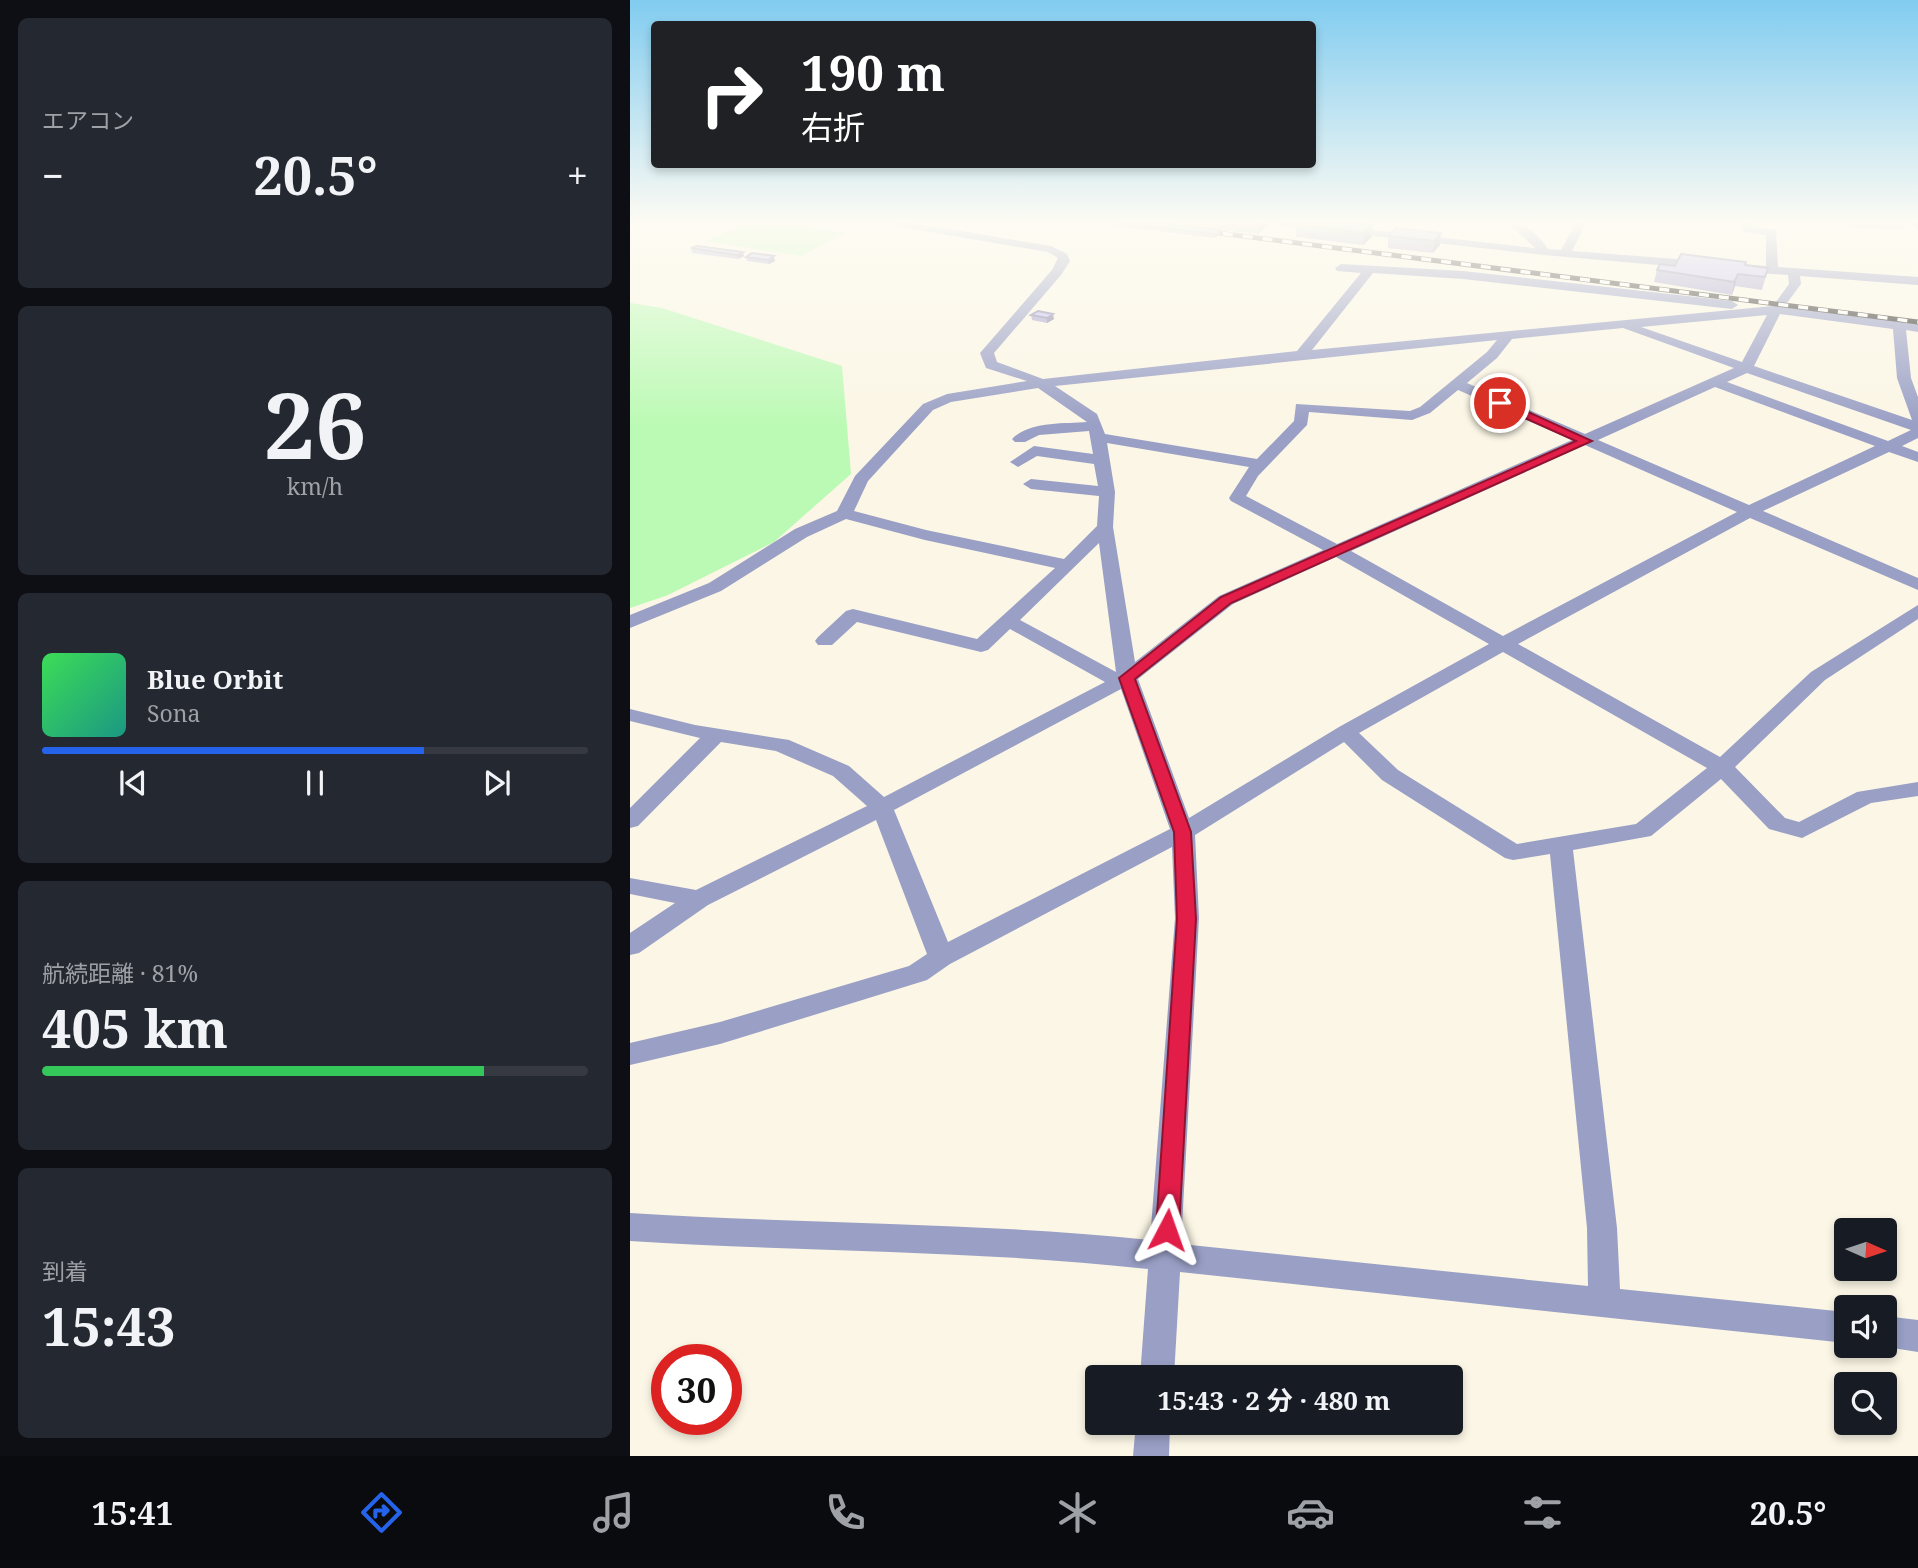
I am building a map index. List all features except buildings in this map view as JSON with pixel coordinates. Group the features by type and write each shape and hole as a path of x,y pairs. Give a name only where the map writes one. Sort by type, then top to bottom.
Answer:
{"street":[{"path":"1041,291 987,353 991,365 1031,377 1092,417 1103,460 1107,492 1105,527 1123,680 1183,832 1187,919 1158,1365"},
{"path":"1301,355 1353,291"},
{"path":"1606,291 1918,328"},
{"path":"630,946 699,899 882,807 1123,680 1226,600 1746,368 1787,291"},
{"path":"1874,291 1881,292"},
{"path":"844,514 861,479 936,402 1041,383 1301,355 1776,310"},
{"path":"1623,324 1746,368 1917,420"},
{"path":"1899,325 1904,379 1917,420"},
{"path":"1508,335 1492,355 1425,410 1412,416 1301,407 1302,422 1251,474 1237,498 1338,551 1722,767 1777,824 1802,830 1865,797 1918,789"},
{"path":"1715,382 1918,457"},
{"path":"1457,384 1918,585"},
{"path":"630,1054 720,1033 918,973 941,957 1183,832 1346,732 1503,644 1751,511 1889,446 1917,420"},
{"path":"1020,439 1036,431 1097,431 1261,464"},
{"path":"1018,462 1034,450 1103,460"},
{"path":"1031,484 1107,492"},
{"path":"630,622 715,587 801,533 844,514 925,536 1068,565"},
{"path":"824,641 853,615 981,646 1105,527"},
{"path":"1346,732 1390,775 1513,852 1643,831 1722,767 1818,676 1918,611"},
{"path":"1009,621 1123,680"},
{"path":"630,715 781,745 841,771 882,807 941,957"},
{"path":"630,821 716,734"},
{"path":"1561,843 1602,1228 1604,1301"},
{"path":"630,886 699,899"},
{"path":"630,1227 724,1233 956,1239 1166,1255 1834,1327"},
{"path":"1897,1333 1918,1336"},
{"path":"1151,1456 1152,1435"}],"green space":[{"path":"630,303 662,308 842,366 851,474 774,542 668,595 630,608"}],"railway":[{"path":"1674,291 1918,322"}],"route":[{"path":"1167,1230 1187,919 1183,832 1127,678 1226,600 1586,441 1500,403"}]}
